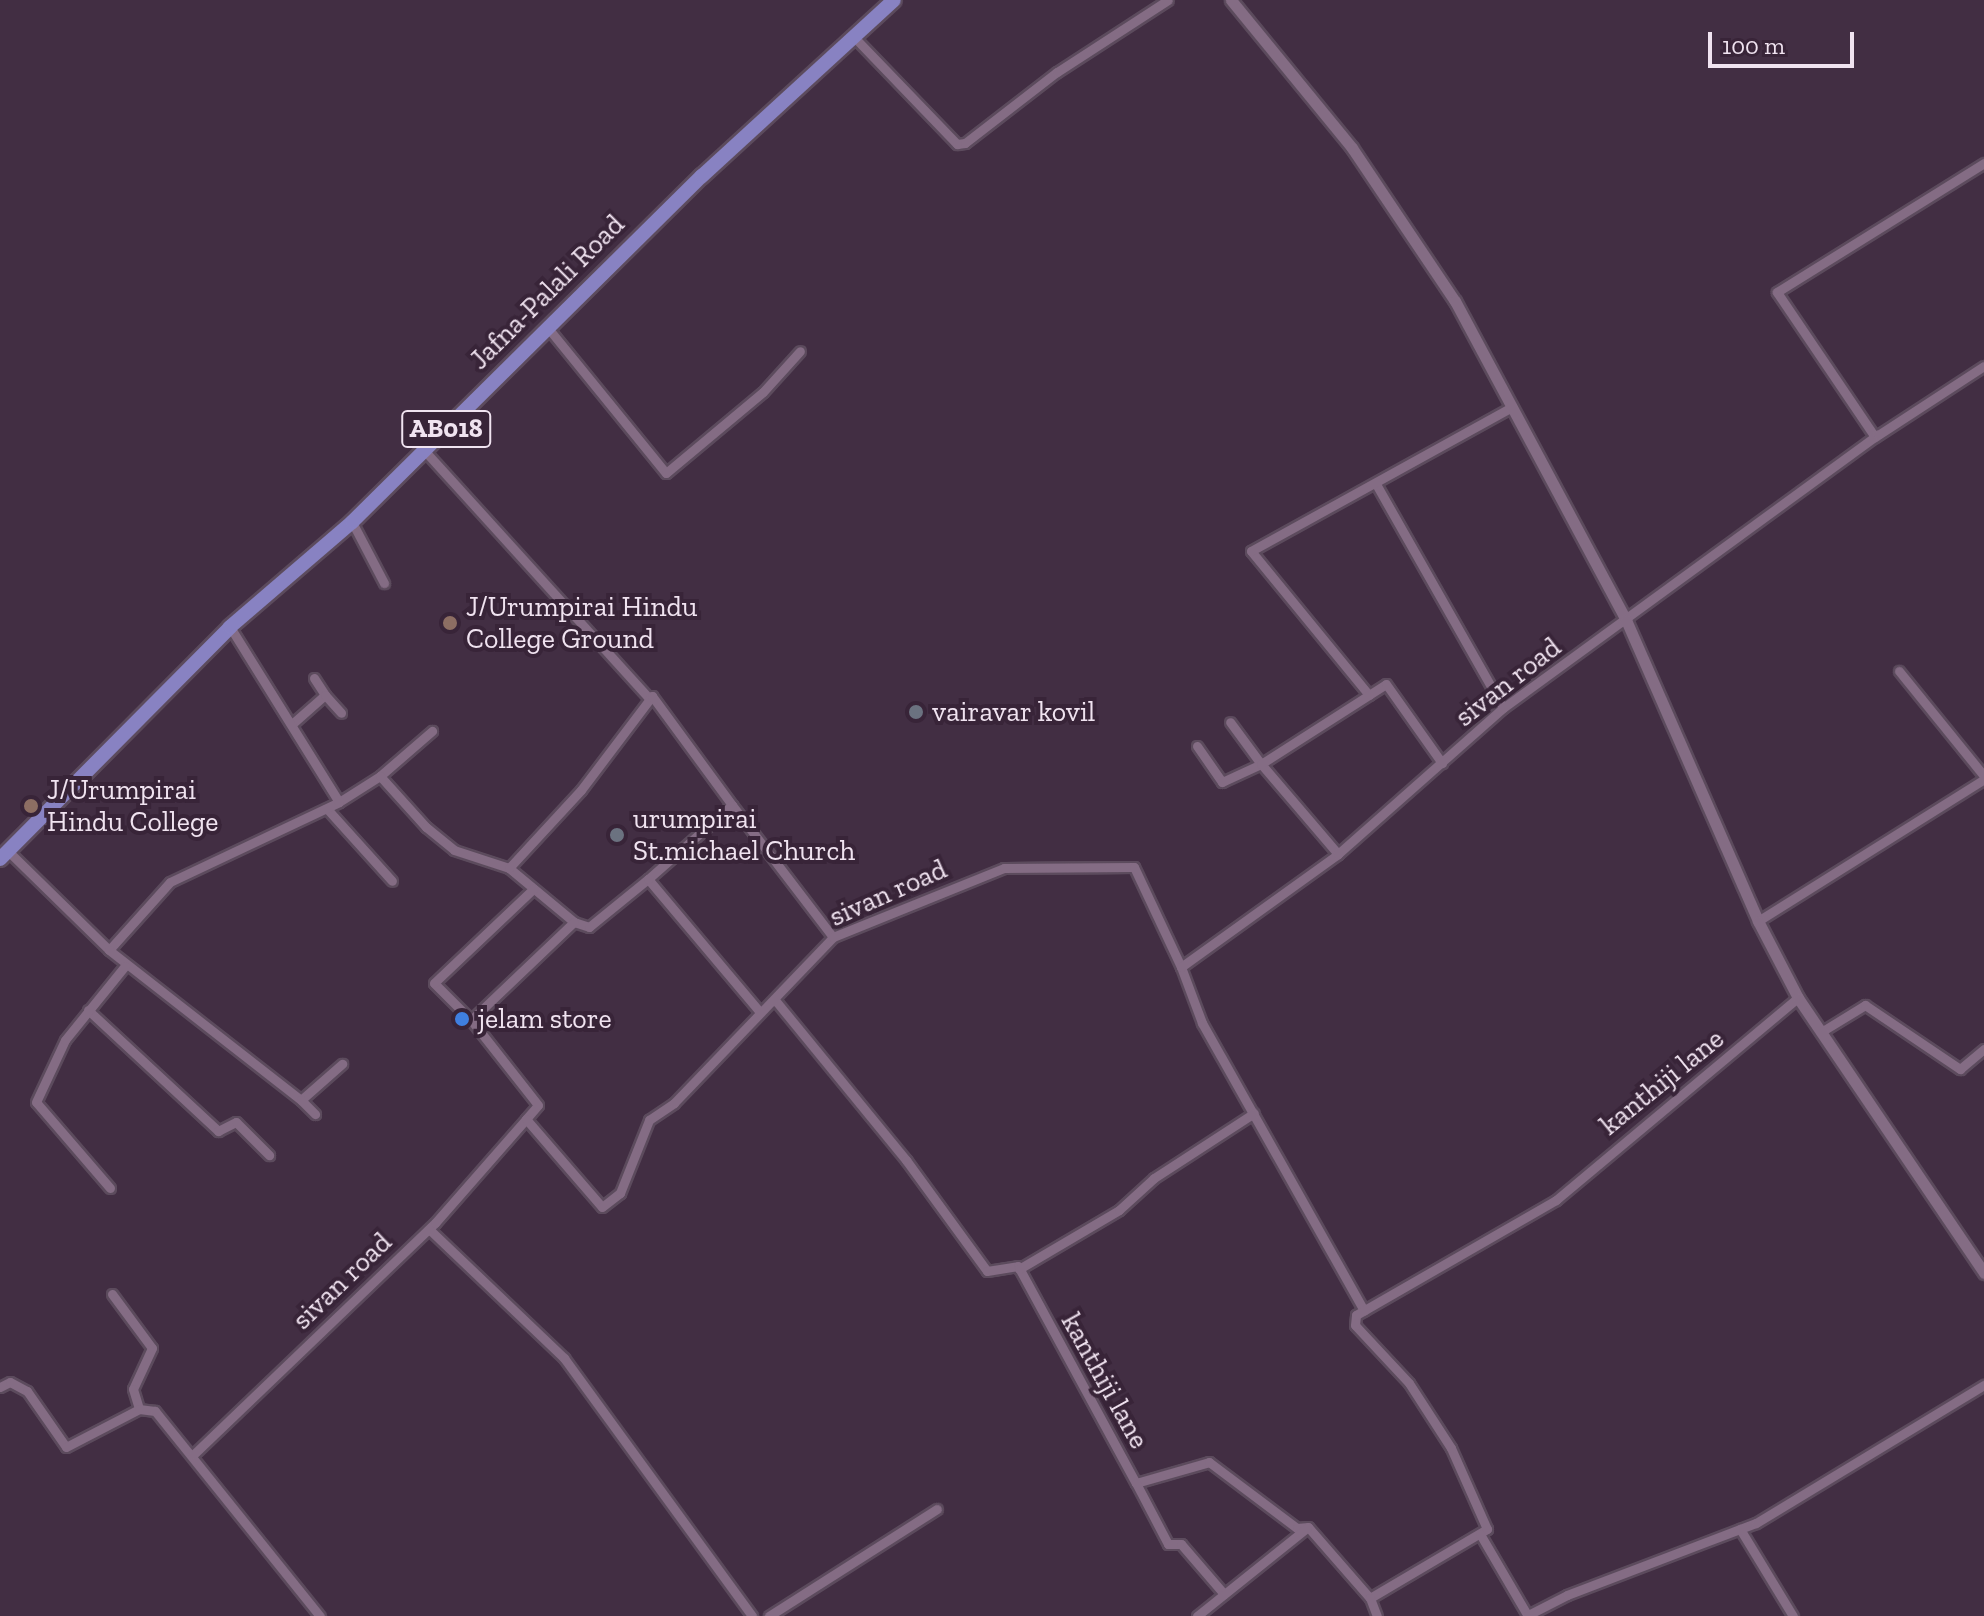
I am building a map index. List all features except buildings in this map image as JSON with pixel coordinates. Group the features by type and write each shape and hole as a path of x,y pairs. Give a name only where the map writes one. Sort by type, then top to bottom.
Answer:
{"main road":[{"name":"Jafna-Palali Road","path":"4,855 230,627 352,522 548,328 894,0"}],"street":[{"path":"854,37 957,144 965,143 1057,72 1168,0"},
{"path":"1231,0 1355,153 1455,301 1626,620 1758,921 1798,998 1984,1273"},
{"path":"1875,437 1777,292 1984,163"},
{"path":"548,328 666,473 763,392 800,351"},
{"name":"sivan road","path":"193,1455 429,1229 526,1119 602,1207 620,1193 649,1120 695,1082 759,1011 775,1000 833,937 1004,868 1122,864 1134,867 1181,967 1338,854 1503,708 1875,437 1984,366"},
{"path":"1369,695 1251,551 1512,407"},
{"path":"424,450 650,699 833,937"},
{"path":"1376,484 1503,708"},
{"path":"352,522 384,583"},
{"path":"230,627 339,802"},
{"path":"1758,921 1984,777 1899,671"},
{"path":"314,678 341,713"},
{"path":"1197,746 1222,782 1261,764 1386,684 1442,763"},
{"path":"292,724 325,695"},
{"path":"509,868 581,790 650,699"},
{"path":"1230,722 1261,764 1338,854"},
{"path":"109,950 170,882 329,811 380,776 432,731"},
{"path":"380,776 426,827 454,850 509,868 574,922 589,927 732,805"},
{"path":"329,811 392,881"},
{"path":"4,855 125,966 301,1100 315,1114"},
{"path":"648,879 759,1011"},
{"path":"526,1119 538,1105 471,1020 434,983 533,889"},
{"path":"471,1020 574,922"},
{"path":"110,1188 36,1102 65,1040 125,966"},
{"path":"1181,967 1202,1023 1364,1310 1356,1315 1355,1325 1409,1383 1451,1448 1487,1529 1370,1598"},
{"name":"kanthiji lane","path":"1364,1310 1556,1200 1798,998"},
{"path":"775,1000 906,1160 987,1271 1019,1269 1119,1210 1154,1178 1254,1113"},
{"path":"1821,1032 1865,1005 1960,1069 1984,1049"},
{"path":"88,1010 218,1131 236,1122 269,1155"},
{"path":"301,1100 342,1064"},
{"path":"429,1229 564,1358 752,1616"},
{"name":"kanthiji lane","path":"1019,1269 1136,1483 1209,1462 1297,1528 1308,1527 1370,1598 1377,1616"},
{"path":"112,1294 152,1348 133,1389 139,1409"},
{"path":"0,1387 10,1382 27,1391 66,1447 139,1409 155,1411 320,1616"},
{"path":"1480,1534 1528,1616 1567,1595 1740,1529 1984,1385"},
{"path":"1136,1483 1168,1544 1181,1544 1224,1594"},
{"path":"769,1616 937,1509"},
{"path":"1197,1616 1308,1527"},
{"path":"1740,1529 1793,1616"}],"place":[{"name":"J/Urumpirai Hindu College Ground","path":"450,623"},
{"name":"vairavar kovil","path":"916,712"},
{"name":"J/Urumpirai Hindu College","path":"31,806"},
{"name":"urumpirai St.michael Church","path":"617,835"},
{"name":"jelam store","path":"462,1019"}]}
